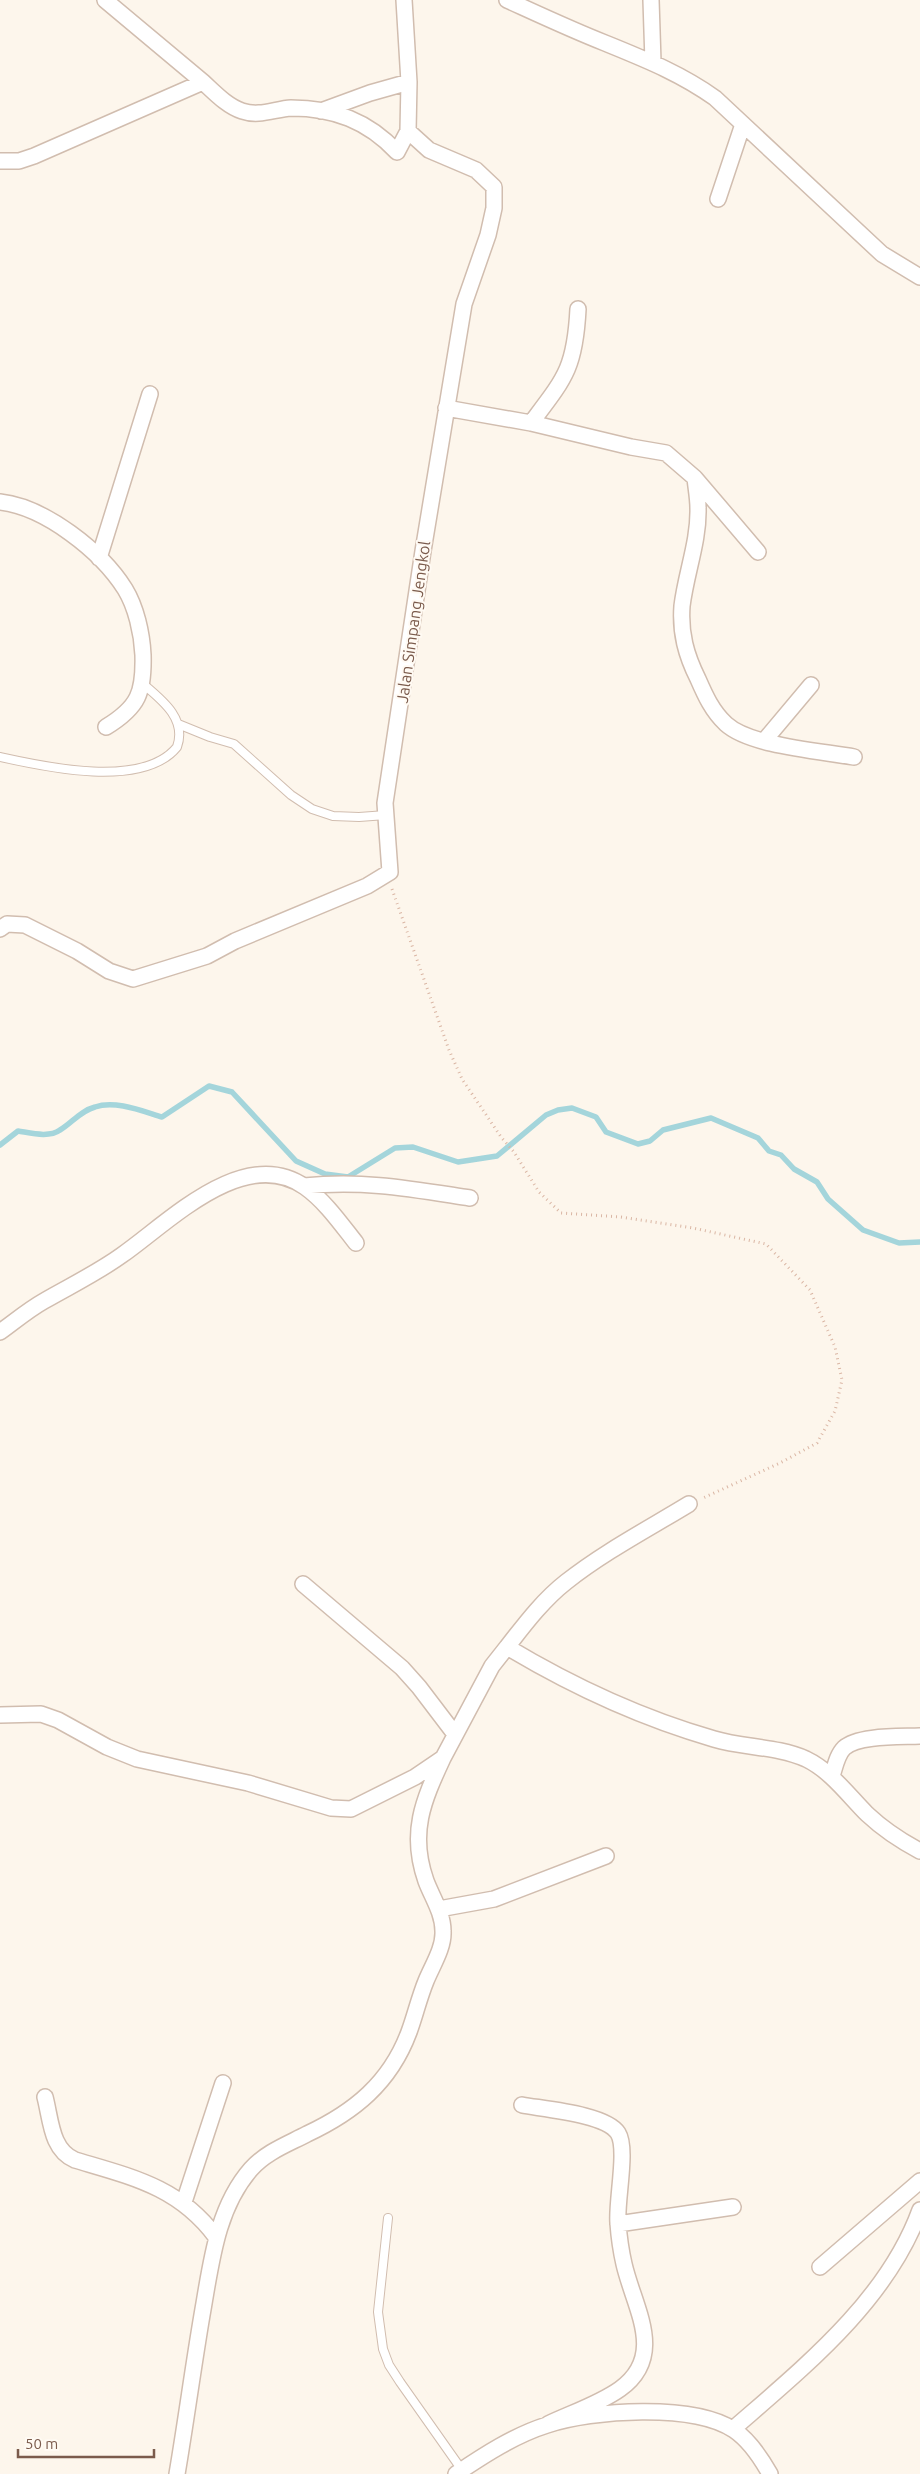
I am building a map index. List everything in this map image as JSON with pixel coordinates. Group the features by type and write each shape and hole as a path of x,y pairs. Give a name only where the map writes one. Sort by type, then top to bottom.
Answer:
{"street":[{"path":"105,0 219,97 242,111 259,113 290,108 321,111 359,122 380,134 397,152 408,131 409,82 404,0"},
{"path":"508,0 589,37 653,62 697,85 743,124 882,254 920,277"},
{"path":"651,0 653,62"},
{"path":"0,161 19,161 34,156 203,82"},
{"path":"321,111 370,93 409,82"},
{"path":"718,199 743,124"},
{"name":"Jalan Simpang Jengkol","path":"390,872 385,803 446,408 464,304 488,235 494,208 494,187 476,170 429,150 408,131"},
{"path":"531,423 566,374 574,350 578,309"},
{"path":"99,558 150,394"},
{"path":"446,408 531,423 631,448 666,453 695,478 758,552"},
{"path":"695,478 698,508 681,620 687,658 709,704 718,716 741,734 764,741 854,758"},
{"path":"0,502 14,503 39,512 62,527 99,558 125,589 132,604 142,647 143,684 139,696 130,709 122,717 106,727"},
{"path":"764,741 811,685"},
{"path":"0,929 7,924 25,925 77,951 109,970 133,979 207,956 244,937 367,886 390,872"},
{"path":"0,1332 42,1302 95,1274 183,1208 215,1188 250,1176 265,1175 279,1177 304,1186 341,1183 373,1184 470,1198"},
{"path":"304,1186 356,1243"},
{"path":"177,2474 186,2403 216,2236 238,2188 258,2161 349,2112 390,2070 409,2032 441,1945 443,1930 439,1909 427,1881 418,1843 419,1820 424,1801 454,1733 492,1666 530,1618 565,1582 689,1504"},
{"path":"303,1584 402,1668 454,1733"},
{"path":"507,1647 574,1685 646,1716 716,1740 793,1754 807,1760 832,1776 885,1830 920,1851"},
{"path":"0,1715 41,1714 58,1720 107,1747 137,1759 248,1783 342,1810 351,1809 373,1799 415,1777 443,1758"},
{"path":"832,1776 840,1755 850,1744 868,1739 920,1736"},
{"path":"439,1909 502,1896 606,1856"},
{"path":"184,2202 223,2083"},
{"path":"45,2098 56,2143 62,2153 75,2160 142,2182 184,2202 203,2219 216,2236"},
{"path":"459,2472 524,2434 620,2389 631,2379 643,2358 645,2337 624,2264 618,2224 617,2201 622,2152 618,2133 612,2127 593,2119 522,2105"},
{"path":"820,2267 920,2181"},
{"path":"618,2224 733,2207"},
{"path":"733,2429 803,2368 853,2316 897,2256 920,2210"},
{"path":"548,2424 606,2413 643,2411 706,2419 733,2429 751,2446 770,2474"}],"lane":[{"path":"0,757 86,772 108,772 160,761 172,754 179,742 178,724 162,700 143,684"},
{"path":"178,724 234,744 291,795 312,809 333,816 386,815"},
{"path":"388,2218 378,2312 383,2349 389,2365 459,2472"}],"path":[{"path":"390,872 391,887 449,1050 462,1079 501,1137 514,1152 539,1192 560,1213 621,1217 693,1228 766,1244 810,1290 835,1347 842,1380 835,1411 822,1435 817,1442 780,1463 689,1504"}],"waterway":[{"path":"0,1145 18,1131 51,1134 85,1111 103,1105 128,1107 162,1117 209,1086 232,1092 296,1161 325,1174 348,1177 395,1148 413,1147 458,1162 497,1156 546,1115 558,1110 572,1108 596,1117 606,1132 638,1144 650,1141 663,1130 711,1118 758,1138 769,1151 781,1155 794,1169 817,1182 828,1199 863,1230 899,1243 920,1242"}]}
